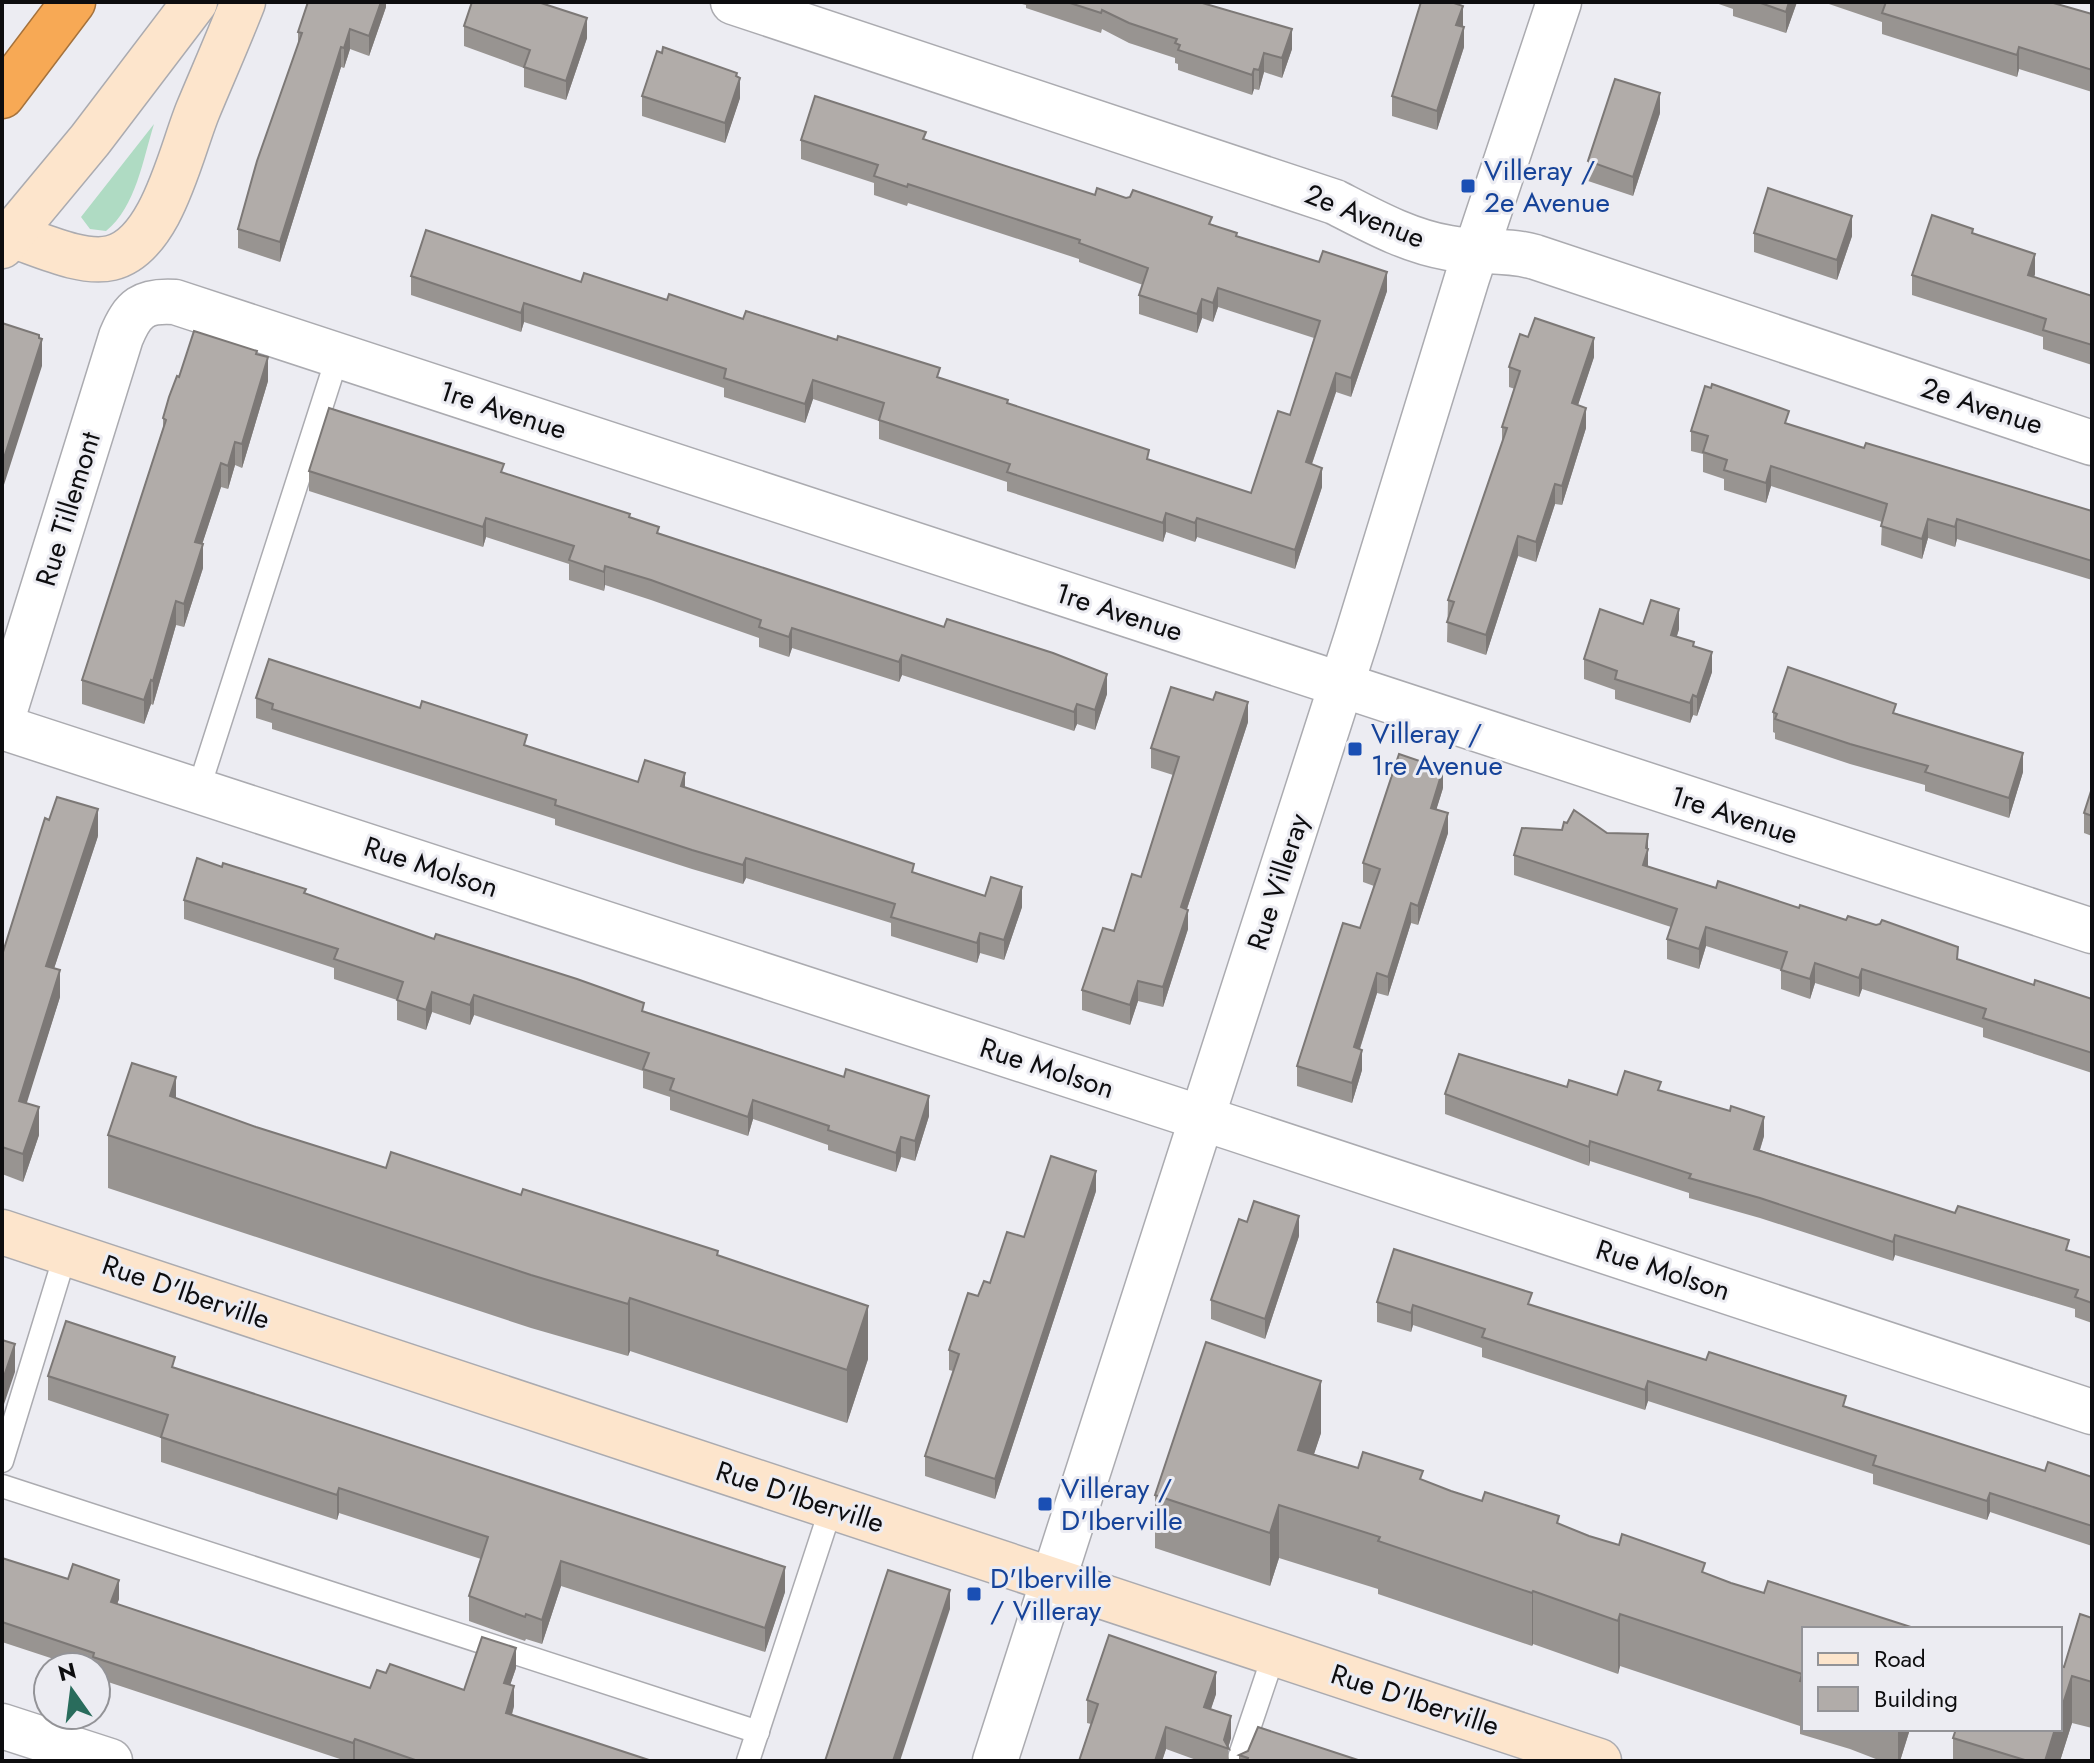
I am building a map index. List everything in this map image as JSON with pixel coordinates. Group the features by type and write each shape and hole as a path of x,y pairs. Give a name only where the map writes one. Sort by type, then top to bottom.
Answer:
{"highway":[{"path":"2,96 73,2"}],"main road":[{"path":"195,2 90,140 5,238 89,260 119,255 138,240 154,219 173,180 197,112 243,2"},
{"name":"Rue D'Iberville","path":"2,1232 1599,1761"}],"street":[{"name":"2e Avenue","path":"733,2 1335,202 1386,228 1412,237 1447,248 1517,252 1535,257 2092,443"},
{"name":"Rue Villeray","path":"995,1761 1341,686 1476,251 1559,2"},
{"name":"1re Avenue","path":"144,305 160,301 175,302 2092,931"},
{"name":"Rue Tillemont","path":"2,720 121,337 130,318 144,305"},
{"name":"Rue Molson","path":"2,727 1203,1118 2092,1412"},
{"path":"2,1726 110,1761"}],"lane":[{"path":"198,791 338,355"},
{"path":"2,1461 66,1252"},
{"path":"2,1486 758,1732"},
{"path":"748,1761 831,1508"},
{"path":"1238,1761 1274,1654"}],"green space":[{"path":"154,124 137,182 125,209 106,231 90,229 81,217"}],"building":[{"path":"308,2 381,2 369,36 350,29 344,48 341,47 280,242 238,229 257,161 302,33 298,32"},
{"path":"472,2 538,2 587,18 566,81 524,67 530,50 464,26"},
{"path":"1067,2 1199,2 1292,29 1282,58 1264,53 1259,70 1254,69 1252,75 1178,50 1180,45 1175,43 1177,39 1102,10 1101,13"},
{"path":"1421,2 1451,2 1463,6 1456,25 1464,27 1437,111 1392,96"},
{"path":"1758,2 1789,2 1786,12"},
{"path":"1886,2 2050,2 2092,14 2092,70 2019,47 2017,55 1882,13"},
{"path":"663,47 737,73 736,76 740,78 725,123 642,96 657,51 662,53"},
{"path":"1615,79 1660,93 1633,177 1588,161"},
{"path":"815,96 926,132 923,139 1095,195 1097,188 1126,198 1133,190 1212,217 1209,224 1237,233 1236,236 1319,262 1323,251 1387,272 1351,378 1336,373 1306,462 1322,468 1295,550 1197,518 1195,523 1166,513 1163,523 1007,472 1010,464 879,420 884,403 813,380 805,404 724,378 726,369 524,303 521,313 411,276 426,230 581,282 584,273 667,300 669,294 743,319 746,311 940,368 937,377 1149,450 1147,459 1251,493 1278,411 1290,415 1320,321 1218,288 1213,303 1202,299 1197,314 1139,295 1148,268 1079,243 1080,240 908,184 907,187 874,176 878,165 801,140"},
{"path":"1768,188 1852,216 1837,260 1754,233"},
{"path":"1932,215 1973,229 1972,233 2035,254 2028,275 2092,296 2092,345 2043,330 2046,319 1912,275"},
{"path":"1535,318 1594,338 1572,403 1586,408 1562,486 1555,484 1536,542 1518,536 1486,635 1447,622 1454,602 1448,600 1507,428 1502,427 1520,371 1509,367 1520,334 1528,337"},
{"path":"2,323 39,335 42,339 2,464"},
{"path":"194,331 268,357 242,444 235,442 228,466 221,463 195,542 203,544 184,604 176,601 153,681 144,700 82,680 166,420 163,418 169,397"},
{"path":"1712,384 1789,411 1785,423 1864,448 1866,443 2092,511 2092,561 1957,519 1955,527 1928,519 1922,539 1881,526 1887,504 1771,466 1766,483 1724,470 1727,460 1703,452 1708,436 1691,431 1705,386 1711,388"},
{"path":"329,408 504,464 501,472 630,514 629,517 659,527 657,533 944,627 947,619 1107,674 1095,710 1077,704 1074,712 902,655 899,662 792,628 789,637 759,627 761,620 651,580 605,566 604,572 569,560 574,546 486,518 483,527 309,471"},
{"path":"1651,600 1679,609 1671,635 1712,652 1697,697 1693,695 1690,703 1615,679 1617,671 1584,659 1600,609 1643,624"},
{"path":"269,659 420,708 422,701 527,735 524,745 638,782 645,760 685,773 681,786 914,864 912,872 985,896 991,877 1022,887 1004,940 980,933 977,943 891,917 895,904 746,858 743,865 692,850 555,805 556,800 272,709 273,704 256,698"},
{"path":"1788,667 1896,704 1893,713 2023,753 2009,798 1925,772 1928,766 1775,719 1777,714 1773,712"},
{"path":"1171,687 1213,700 1216,692 1248,702 1181,907 1188,910 1163,987 1138,981 1130,1005 1082,990 1103,928 1114,931 1132,874 1141,877 1179,757 1151,748"},
{"path":"1399,754 1443,769 1431,808 1448,813 1418,906 1411,903 1388,977 1377,973 1354,1047 1362,1050 1352,1083 1297,1066 1343,923 1360,928 1380,869 1363,863"},
{"path":"2092,788 2092,816 2084,813"},
{"path":"57,797 98,809 46,966 60,970 19,1101 39,1107 23,1154 2,1147 2,952 45,818 49,820"},
{"path":"1574,810 1607,833 1648,834 1643,865 1716,888 1718,881 1846,920 1848,916 1876,925 1882,920 1958,947 1957,959 2034,985 2035,980 2092,999 2092,1053 1983,1018 1986,1009 1862,969 1859,978 1815,963 1810,979 1781,970 1787,952 1706,927 1699,949 1667,939 1677,909 1514,855 1522,828 1562,830 1564,822 1567,823"},
{"path":"197,858 306,889 304,893 434,939 436,934 577,979 644,1003 642,1011 844,1077 846,1069 929,1096 915,1141 901,1137 896,1153 753,1100 748,1117 670,1090 674,1079 643,1069 649,1053 474,995 470,1005 432,992 426,1010 397,1000 403,982 334,959 338,949 184,900"},
{"path":"1459,1054 1567,1087 1569,1080 1617,1095 1625,1071 1661,1082 1658,1090 1730,1111 1731,1106 1764,1117 1754,1149 1955,1213 1958,1206 2069,1240 2066,1250 2092,1258 2092,1303 2075,1297 2078,1290 1895,1235 1893,1242 1689,1178 1691,1174 1590,1141 1589,1147 1445,1094"},
{"path":"132,1063 176,1077 170,1096 256,1127 386,1168 391,1152 521,1195 523,1189 718,1251 717,1255 868,1306 847,1370 630,1298 628,1304 531,1275 108,1135"},
{"path":"1051,1156 1096,1171 995,1479 925,1456 959,1354 949,1350 968,1293 978,1296 984,1281 990,1283 1007,1232 1024,1237"},
{"path":"1254,1201 1299,1216 1265,1319 1211,1300 1239,1219 1247,1222"},
{"path":"1394,1249 1532,1293 1528,1304 1706,1360 1709,1352 1846,1396 1843,1406 2045,1471 2048,1462 2092,1477 2092,1526 1990,1493 1987,1501 1873,1465 1876,1456 1648,1381 1645,1390 1482,1337 1485,1329 1413,1305 1411,1313 1377,1302"},
{"path":"66,1321 175,1357 172,1367 785,1567 765,1628 561,1561 542,1620 526,1614 525,1617 469,1596 488,1537 339,1488 337,1495 161,1437 168,1415 48,1376"},
{"path":"2,1340 15,1344 2,1382"},
{"path":"1206,1342 1321,1381 1298,1450 1358,1468 1363,1452 1423,1471 1420,1479 1451,1491 1482,1501 1485,1492 1559,1516 1557,1523 1589,1536 1619,1545 1622,1534 1705,1563 1702,1572 1731,1583 1764,1593 1768,1581 1911,1627 1802,1627 1802,1674 1620,1614 1618,1621 1378,1541 1380,1537 1279,1505 1270,1533 1155,1495"},
{"path":"2,1558 68,1579 73,1564 119,1580 111,1602 370,1688 377,1670 386,1673 390,1664 464,1690 482,1637 516,1648 504,1683 514,1686 506,1713 652,1761 418,1761 355,1739 353,1743 112,1663 112,1651 88,1651 2,1622"},
{"path":"888,1570 950,1590 893,1761 825,1761"},
{"path":"2080,1614 2092,1618 2092,1682 2072,1676 2062,1707 2064,1667"},
{"path":"1109,1635 1216,1672 1204,1707 1231,1716 1224,1740 1229,1749 1166,1727 1155,1761 1079,1761 1098,1704 1087,1700"},
{"path":"1258,1727 1361,1761 1247,1761 1248,1758 1239,1755 1248,1751"},
{"path":"1955,1731 2054,1731 2045,1761 2028,1761 1953,1738"}],"place":[{"name":"Villeray / 2e Avenue","path":"1468,186"},
{"name":"Villeray / 1re Avenue","path":"1355,749"},
{"name":"Villeray / D'Iberville","path":"1045,1504"},
{"name":"D'Iberville / Villeray","path":"974,1594"}]}
